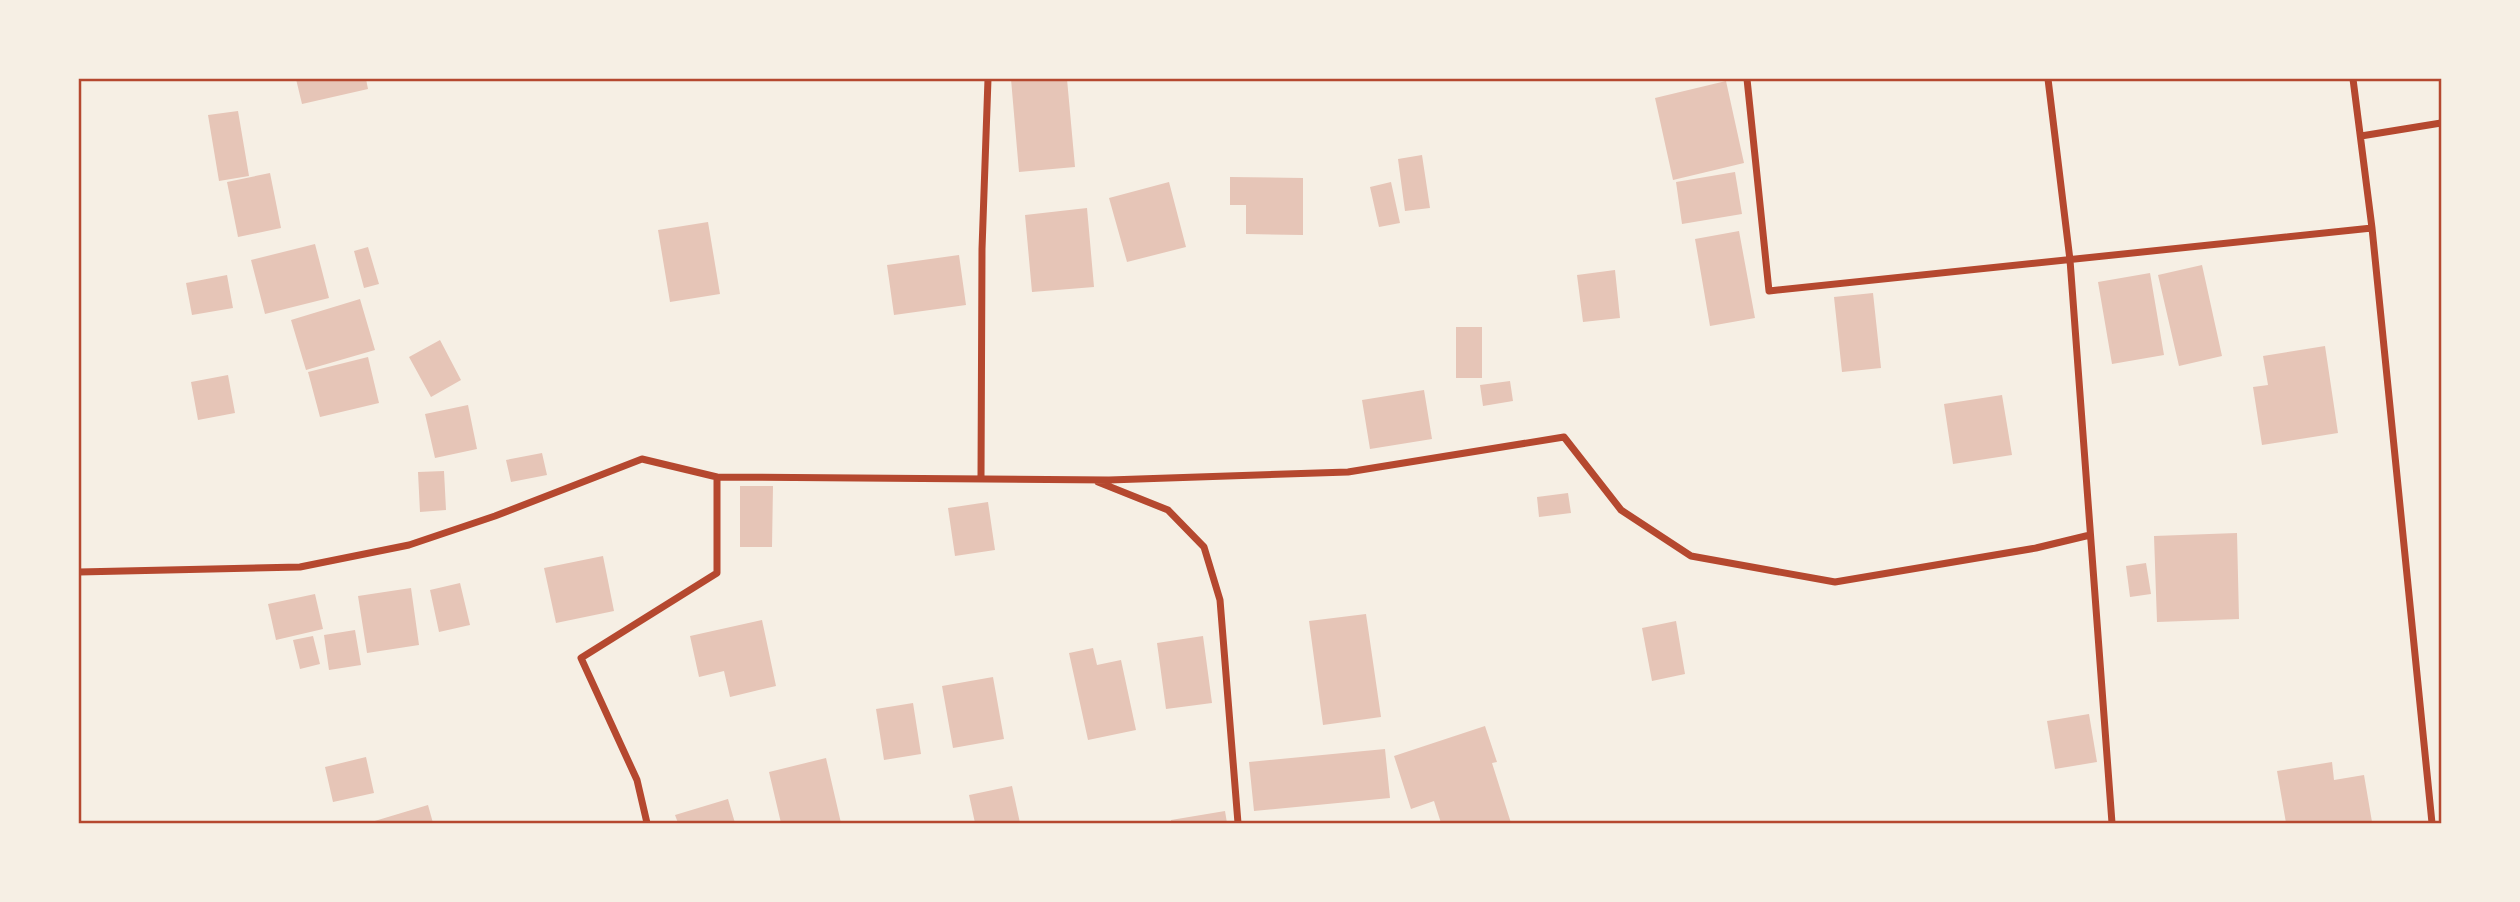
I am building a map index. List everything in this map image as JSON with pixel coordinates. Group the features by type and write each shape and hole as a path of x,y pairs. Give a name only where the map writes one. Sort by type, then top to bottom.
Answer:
{"street":[{"path":"981,478 982,249 988,79"},
{"path":"1747,79 1769,291 2372,228"},
{"path":"2048,79 2070,260 2112,823"},
{"path":"2353,79 2372,228 2432,823"},
{"path":"2361,136 2441,123"},
{"path":"79,572 300,567 395,548 495,516 642,459 717,477 1094,480 1348,472 1564,437 1620,510 1691,556 1835,582 2036,548 2090,535"},
{"path":"647,823 637,780 581,658 717,573 717,477"},
{"path":"1094,480 1168,510 1204,547 1220,600 1238,823"}],"building":[{"path":"296,79 366,79 368,89 302,104"},
{"path":"1011,79 1067,79 1075,167 1019,172"},
{"path":"1726,81 1744,163 1673,180 1655,98"},
{"path":"238,111 249,176 219,181 208,115"},
{"path":"1422,155 1430,208 1405,211 1398,159"},
{"path":"1735,172 1742,214 1682,224 1676,182"},
{"path":"270,173 281,228 238,237 227,182"},
{"path":"1230,177 1303,178 1303,235 1246,234 1246,205 1230,205"},
{"path":"1169,182 1186,247 1127,262 1109,198"},
{"path":"1391,182 1400,223 1379,227 1370,187"},
{"path":"1087,208 1094,287 1032,292 1025,215"},
{"path":"708,222 720,294 670,302 658,230"},
{"path":"1739,231 1755,318 1710,326 1695,239"},
{"path":"315,244 329,298 265,314 251,260"},
{"path":"368,247 379,284 364,288 354,251"},
{"path":"959,255 966,305 894,315 887,265"},
{"path":"2202,265 2222,356 2179,366 2158,275"},
{"path":"1615,270 1620,318 1583,322 1577,275"},
{"path":"2150,273 2164,355 2112,364 2098,282"},
{"path":"227,275 233,308 192,315 186,283"},
{"path":"1873,293 1881,368 1842,372 1834,297"},
{"path":"360,299 375,350 306,370 291,320"},
{"path":"1456,327 1482,327 1482,378 1456,378"},
{"path":"440,340 461,380 431,397 409,357"},
{"path":"2325,346 2338,433 2262,445 2253,387 2268,385 2263,356"},
{"path":"368,357 379,403 320,417 308,372"},
{"path":"228,375 235,413 198,420 191,382"},
{"path":"1510,381 1513,401 1483,406 1480,385"},
{"path":"1424,390 1432,439 1370,449 1362,400"},
{"path":"2002,395 2012,455 1953,464 1944,404"},
{"path":"468,405 477,449 435,458 425,414"},
{"path":"542,453 547,475 511,482 506,460"},
{"path":"444,471 446,510 420,512 418,472"},
{"path":"740,486 773,486 772,547 740,547"},
{"path":"1568,493 1571,513 1539,517 1537,497"},
{"path":"988,502 995,550 955,556 948,508"},
{"path":"2237,533 2239,619 2157,622 2154,536"},
{"path":"603,556 614,611 556,623 544,568"},
{"path":"2146,563 2151,594 2130,597 2126,566"},
{"path":"460,583 470,625 439,632 430,590"},
{"path":"411,588 419,645 367,653 358,596"},
{"path":"315,594 323,629 276,640 268,604"},
{"path":"1366,614 1381,717 1323,725 1309,621"},
{"path":"762,620 776,686 730,697 724,671 699,677 690,636"},
{"path":"1676,621 1685,674 1652,681 1642,628"},
{"path":"355,630 361,665 329,670 324,635"},
{"path":"313,636 320,664 300,669 293,640"},
{"path":"1203,636 1212,703 1166,709 1157,643"},
{"path":"1093,648 1097,665 1121,660 1136,730 1088,740 1069,653"},
{"path":"993,677 1004,739 953,748 942,686"},
{"path":"913,703 921,754 884,760 876,709"},
{"path":"2089,714 2097,762 2055,769 2047,721"},
{"path":"1485,726 1497,762 1492,763 1511,823 1441,823 1434,801 1411,809 1394,756"},
{"path":"1385,749 1390,798 1254,811 1249,762"},
{"path":"366,757 374,793 333,802 325,767"},
{"path":"826,758 841,823 781,823 769,772"},
{"path":"2332,762 2334,780 2364,775 2372,822 2286,823 2277,771"},
{"path":"1012,786 1020,823 975,823 969,795"},
{"path":"728,799 735,823 678,823 675,815"},
{"path":"428,805 433,823 368,823"},
{"path":"1225,811 1227,823 1171,823 1171,820"}]}
